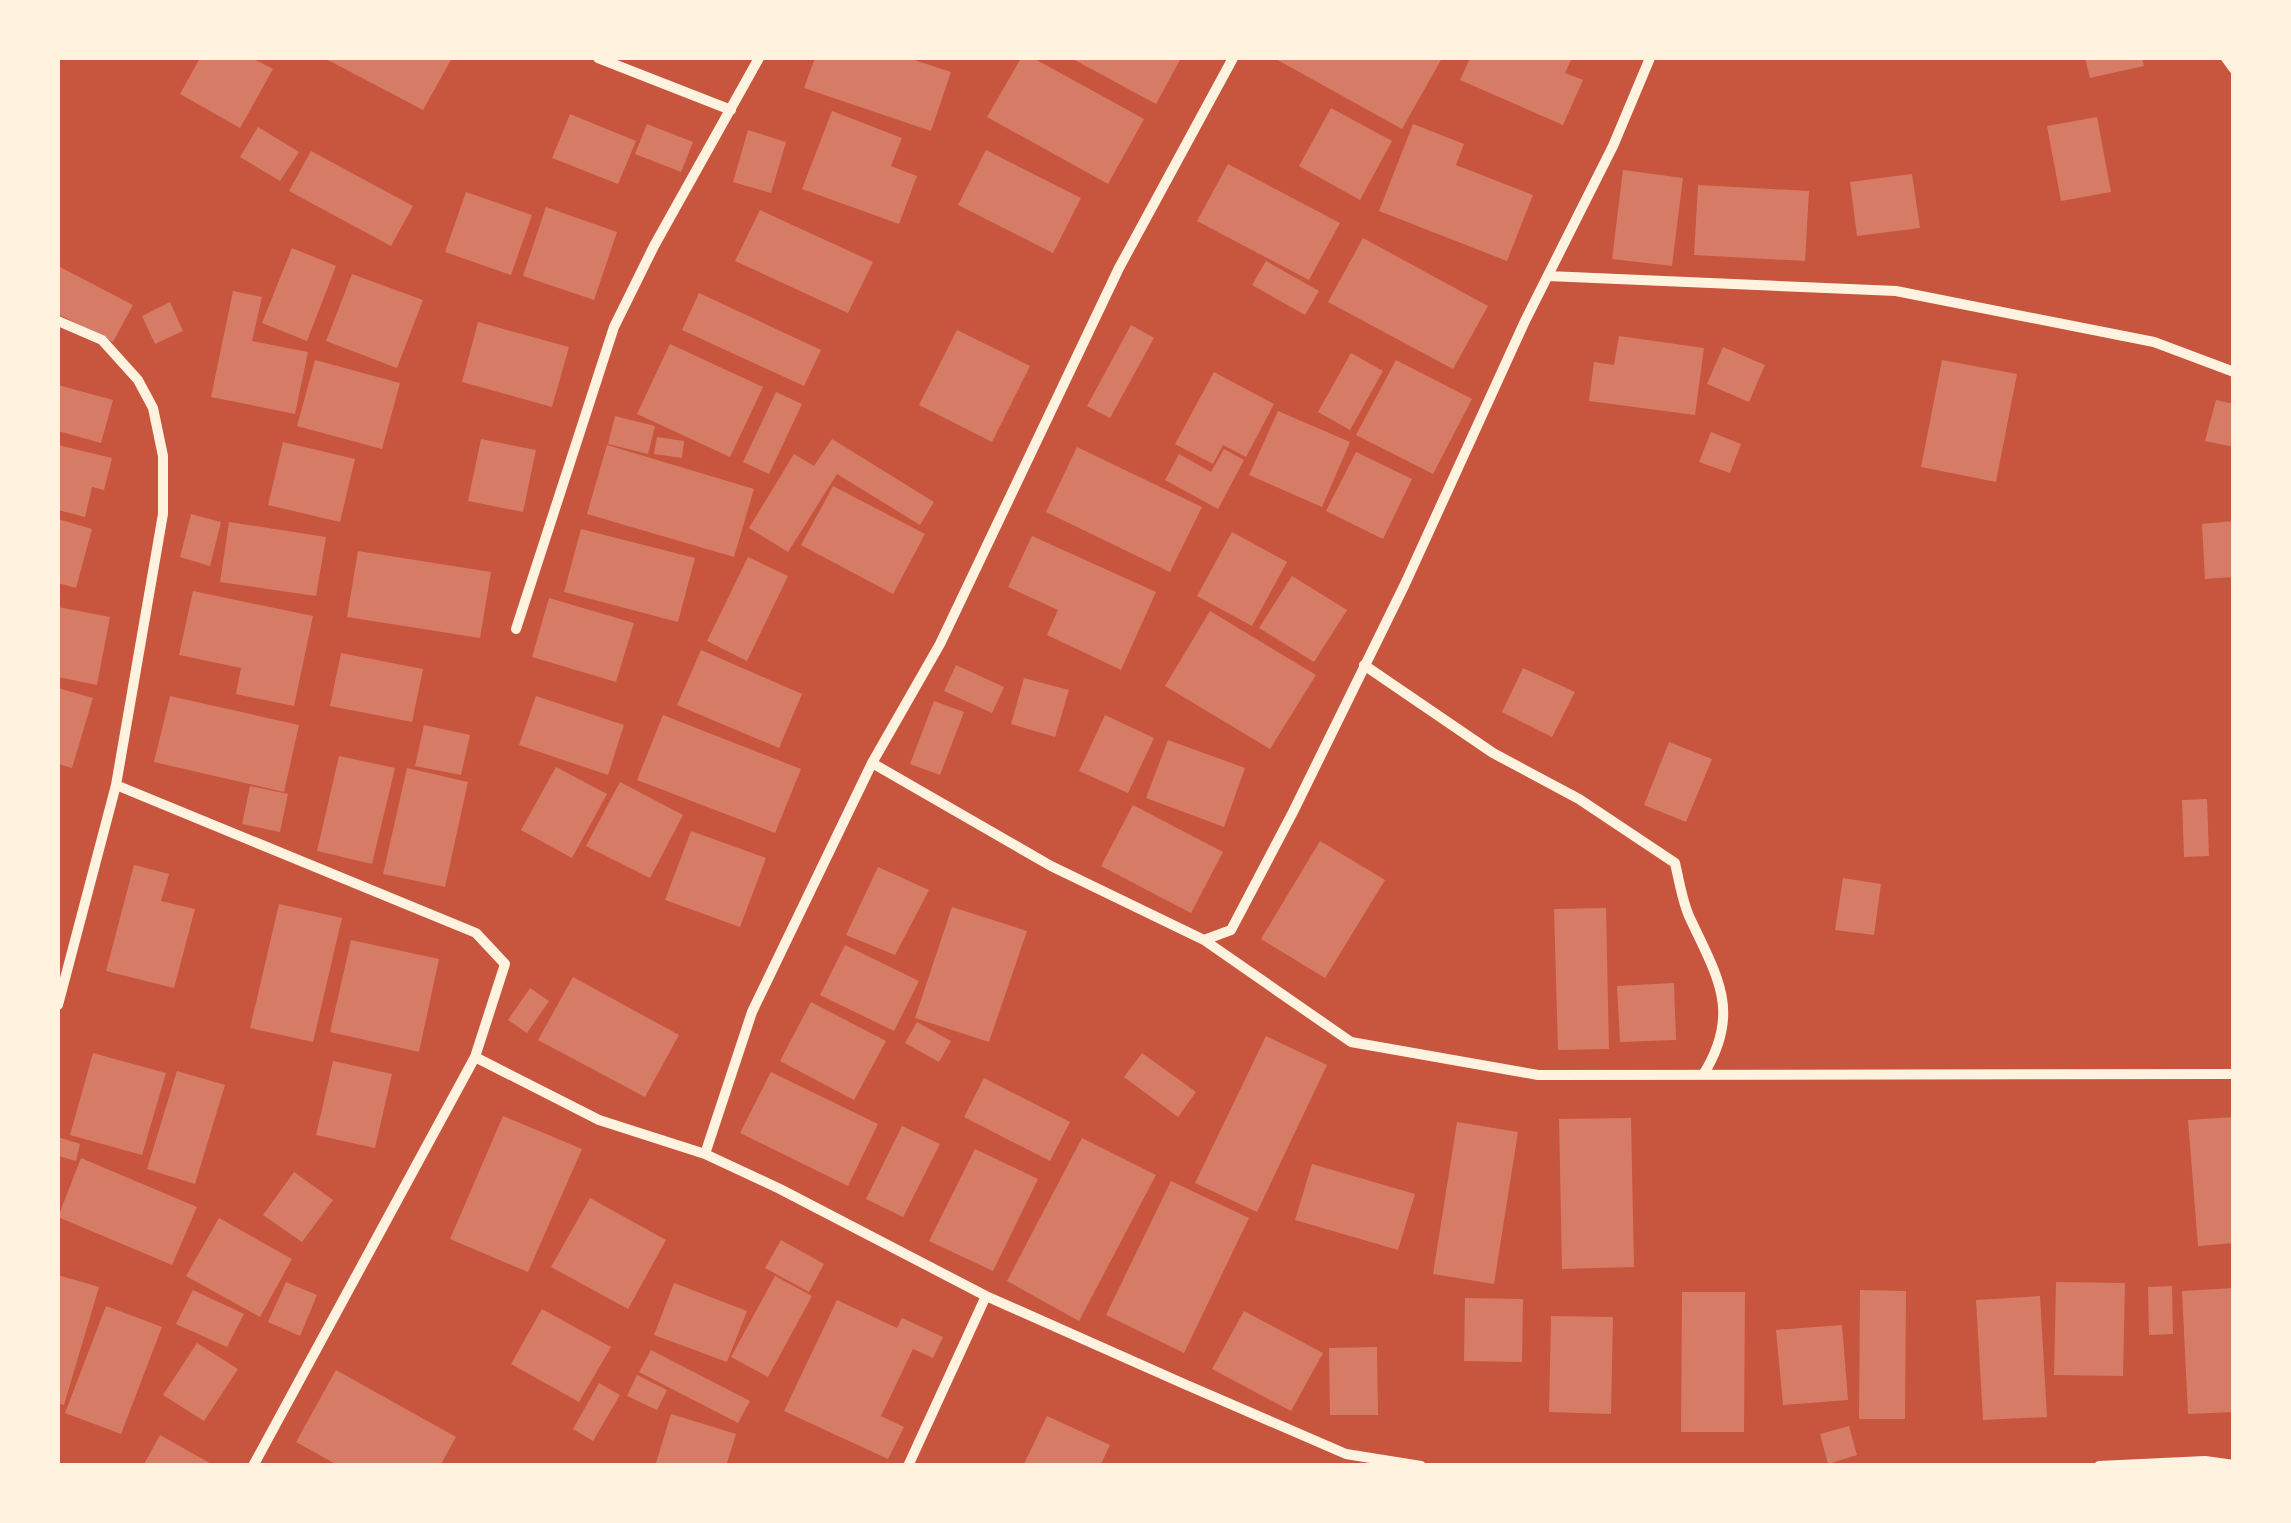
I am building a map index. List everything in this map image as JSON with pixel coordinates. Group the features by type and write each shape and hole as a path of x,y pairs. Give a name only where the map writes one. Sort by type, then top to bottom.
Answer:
{"street":[{"path":"598,58 731,110"},
{"path":"516,629 614,327 654,246 759,58"},
{"path":"704,1154 752,1012 872,763 940,644 1119,268 1233,58"},
{"path":"1204,940 1230,930 1293,812 1405,584 1650,58"},
{"path":"2226,58 2234,69"},
{"path":"1548,276 1896,291 2154,342 2234,372"},
{"path":"58,321 102,340 138,380 153,408 163,456 164,514 116,784 58,1005"},
{"path":"1364,666 1494,753 1578,800 1675,863 1687,912 1714,963 1726,1012 1715,1056 1704,1075"},
{"path":"872,763 1051,866 1204,940 1351,1042 1538,1075 2234,1074"},
{"path":"116,784 476,932 506,964 475,1057 253,1466"},
{"path":"475,1057 599,1120 704,1154 780,1188 986,1296 1346,1454 1421,1466"},
{"path":"908,1466 986,1296"},
{"path":"1341,1466 1346,1454"},
{"path":"2099,1466 2206,1461 2234,1465"}],"building":[{"path":"200,58 252,58 273,69 240,128 180,94"},
{"path":"324,58 452,58 423,110"},
{"path":"815,58 908,58 951,72 931,131 804,88"},
{"path":"1021,58 1033,58 1144,119 1108,184 987,117"},
{"path":"1071,58 1181,58 1156,104"},
{"path":"1274,58 1442,58 1402,129"},
{"path":"1470,58 1572,58 1565,73 1583,80 1563,125 1460,80"},
{"path":"2085,58 2142,58 2144,66 2090,78"},
{"path":"1331,108 1392,141 1360,200 1299,166"},
{"path":"832,111 902,138 891,166 917,176 899,224 802,189"},
{"path":"570,114 636,141 618,184 552,158"},
{"path":"2097,117 2111,192 2061,201 2047,126"},
{"path":"647,124 693,142 681,172 635,154"},
{"path":"1413,124 1464,144 1456,165 1533,195 1507,261 1379,211"},
{"path":"258,127 299,152 280,181 240,157"},
{"path":"748,130 786,142 771,193 733,182"},
{"path":"986,150 1081,198 1053,253 958,205"},
{"path":"311,151 413,206 391,246 289,191"},
{"path":"1228,164 1340,223 1309,280 1197,221"},
{"path":"1623,170 1683,178 1672,266 1612,259"},
{"path":"1912,174 1920,228 1857,236 1850,182"},
{"path":"1698,185 1809,191 1805,261 1694,255"},
{"path":"466,192 532,215 511,275 445,252"},
{"path":"546,207 617,232 594,300 523,276"},
{"path":"760,210 873,262 848,313 735,261"},
{"path":"1363,238 1488,306 1453,369 1328,302"},
{"path":"292,248 336,266 307,341 262,323"},
{"path":"1266,261 1319,291 1305,315 1252,285"},
{"path":"60,267 133,305 113,342 58,314"},
{"path":"352,274 423,300 397,368 326,341"},
{"path":"233,291 262,297 252,341 308,352 295,414 211,397"},
{"path":"699,293 821,350 804,386 682,330"},
{"path":"170,302 183,331 155,344 142,316"},
{"path":"478,322 569,347 552,407 462,382"},
{"path":"1131,325 1154,338 1110,418 1087,406"},
{"path":"957,330 1030,366 992,442 919,405"},
{"path":"1619,336 1704,348 1695,415 1589,401 1594,362 1614,365"},
{"path":"670,344 763,387 730,457 637,414"},
{"path":"1723,347 1765,365 1749,402 1707,384"},
{"path":"1351,353 1383,371 1350,430 1318,412"},
{"path":"315,360 400,383 382,449 297,426"},
{"path":"1396,360 1472,399 1433,474 1356,435"},
{"path":"1942,360 2017,374 1996,482 1921,467"},
{"path":"1214,372 1274,404 1246,457 1223,445 1213,464 1175,444"},
{"path":"58,385 113,400 101,443 58,431"},
{"path":"776,392 802,404 769,474 743,462"},
{"path":"2216,400 2234,404 2234,447 2205,441"},
{"path":"1278,411 1350,442 1322,507 1249,475"},
{"path":"615,416 655,426 648,454 608,444"},
{"path":"1711,432 1741,444 1730,473 1699,462"},
{"path":"657,437 684,441 682,458 654,454"},
{"path":"481,439 536,450 523,512 468,501"},
{"path":"832,439 934,502 920,525 837,474 788,552 749,528 794,454 814,466"},
{"path":"283,442 355,459 340,522 268,505"},
{"path":"58,445 112,458 104,490 92,487 85,517 58,510"},
{"path":"607,445 754,489 734,557 587,514"},
{"path":"1077,447 1202,507 1170,572 1046,512"},
{"path":"1224,449 1244,460 1218,509 1165,480 1179,454 1211,472"},
{"path":"1356,452 1412,479 1383,539 1326,511"},
{"path":"833,486 925,534 893,594 801,545"},
{"path":"191,514 221,522 210,566 180,557"},
{"path":"58,519 92,529 76,588 58,583"},
{"path":"2234,521 2234,577 2205,579 2202,524"},
{"path":"229,522 326,537 316,596 220,582"},
{"path":"581,529 695,558 678,622 564,592"},
{"path":"1232,532 1287,562 1252,626 1197,596"},
{"path":"1032,536 1156,592 1121,670 1047,635 1058,610 1008,587"},
{"path":"358,551 491,572 480,638 347,617"},
{"path":"748,557 788,576 747,661 707,641"},
{"path":"1292,576 1347,610 1314,662 1259,628"},
{"path":"193,591 313,616 294,706 236,694 241,668 179,655"},
{"path":"549,598 634,623 616,682 532,657"},
{"path":"58,607 110,617 97,685 58,677"},
{"path":"1210,611 1316,675 1270,749 1165,686"},
{"path":"701,650 802,694 779,748 677,705"},
{"path":"341,653 423,669 412,722 330,706"},
{"path":"956,665 1004,687 992,713 944,691"},
{"path":"1523,668 1575,692 1552,737 1502,712"},
{"path":"1024,678 1069,690 1055,737 1011,724"},
{"path":"58,688 93,698 72,768 58,764"},
{"path":"170,696 299,725 284,792 154,762"},
{"path":"536,696 624,725 608,775 519,745"},
{"path":"934,701 964,712 940,775 910,764"},
{"path":"663,715 801,769 775,833 637,780"},
{"path":"1105,715 1154,738 1128,793 1079,771"},
{"path":"424,725 470,735 461,775 415,766"},
{"path":"1168,740 1245,768 1224,827 1146,798"},
{"path":"1669,742 1712,759 1686,822 1644,805"},
{"path":"339,756 395,768 372,864 317,851"},
{"path":"556,767 607,794 572,858 521,830"},
{"path":"407,768 468,782 445,887 383,874"},
{"path":"620,782 683,815 650,878 586,846"},
{"path":"250,786 288,794 280,832 242,824"},
{"path":"2207,799 2209,856 2184,857 2182,800"},
{"path":"1133,805 1223,852 1191,913 1101,866"},
{"path":"691,831 766,858 740,927 665,900"},
{"path":"1320,841 1385,880 1325,978 1261,939"},
{"path":"134,865 169,874 161,901 195,909 174,988 106,971"},
{"path":"878,867 929,890 895,955 846,935"},
{"path":"1843,878 1881,884 1874,935 1835,930"},
{"path":"279,904 342,918 313,1042 250,1028"},
{"path":"952,907 1027,931 989,1042 915,1018"},
{"path":"1606,908 1609,1049 1558,1050 1554,909"},
{"path":"351,940 439,959 419,1052 330,1032"},
{"path":"845,945 919,981 894,1031 820,995"},
{"path":"573,977 679,1035 645,1097 538,1040"},
{"path":"1674,983 1676,1040 1620,1042 1617,986"},
{"path":"530,988 549,1001 527,1033 508,1020"},
{"path":"811,1002 886,1041 854,1100 780,1061"},
{"path":"917,1022 951,1041 939,1062 905,1043"},
{"path":"1266,1036 1327,1065 1257,1212 1195,1183"},
{"path":"93,1053 166,1073 142,1155 70,1135"},
{"path":"1142,1053 1196,1092 1178,1117 1124,1077"},
{"path":"333,1061 392,1074 375,1148 316,1135"},
{"path":"177,1071 225,1085 195,1184 147,1169"},
{"path":"771,1072 878,1124 848,1186 740,1133"},
{"path":"984,1078 1070,1122 1050,1161 964,1117"},
{"path":"503,1116 582,1149 528,1272 450,1239"},
{"path":"2234,1117 2234,1243 2198,1246 2188,1120"},
{"path":"1631,1118 1634,1267 1562,1269 1559,1119"},
{"path":"1457,1122 1518,1132 1494,1284 1433,1274"},
{"path":"902,1126 940,1144 903,1217 866,1199"},
{"path":"58,1137 80,1144 76,1161 58,1156"},
{"path":"1082,1138 1156,1175 1079,1321 1007,1281"},
{"path":"975,1149 1038,1179 993,1271 929,1241"},
{"path":"81,1158 197,1207 172,1265 58,1217"},
{"path":"1312,1164 1415,1194 1398,1250 1295,1220"},
{"path":"294,1172 333,1200 302,1242 263,1215"},
{"path":"1171,1181 1249,1218 1184,1353 1106,1315"},
{"path":"590,1198 666,1240 628,1309 551,1267"},
{"path":"219,1218 292,1259 260,1317 186,1276"},
{"path":"781,1240 824,1264 809,1292 765,1268"},
{"path":"58,1275 99,1287 64,1405 58,1403"},
{"path":"775,1276 812,1296 768,1377 731,1357"},
{"path":"286,1282 317,1295 300,1336 268,1322"},
{"path":"2056,1282 2125,1283 2123,1376 2054,1375"},
{"path":"674,1283 747,1311 727,1362 654,1335"},
{"path":"2172,1286 2173,1334 2149,1335 2148,1287"},
{"path":"2234,1288 2234,1412 2188,1414 2182,1291"},
{"path":"193,1290 244,1314 227,1347 176,1324"},
{"path":"1860,1290 1906,1291 1905,1419 1859,1419"},
{"path":"1682,1292 1745,1292 1744,1432 1681,1432"},
{"path":"2040,1296 2047,1417 1983,1420 1976,1300"},
{"path":"1465,1298 1523,1299 1522,1362 1464,1361"},
{"path":"837,1300 897,1328 902,1318 943,1337 933,1358 913,1349 881,1416 904,1427 888,1459 784,1411"},
{"path":"106,1306 162,1327 121,1434 65,1413"},
{"path":"542,1309 611,1347 579,1402 511,1364"},
{"path":"1244,1311 1323,1353 1291,1411 1212,1369"},
{"path":"1551,1316 1613,1317 1611,1414 1549,1412"},
{"path":"1842,1325 1848,1400 1783,1405 1776,1330"},
{"path":"197,1343 238,1369 204,1421 163,1395"},
{"path":"1377,1347 1378,1415 1330,1415 1329,1348"},
{"path":"651,1350 750,1401 738,1423 639,1372"},
{"path":"336,1370 456,1437 440,1466 339,1466 296,1442"},
{"path":"637,1375 667,1390 657,1410 627,1396"},
{"path":"599,1383 620,1395 593,1441 573,1429"},
{"path":"671,1414 736,1434 726,1466 655,1466"},
{"path":"1047,1416 1110,1445 1100,1466 1023,1466"},
{"path":"1849,1426 1857,1455 1828,1464 1820,1434"},
{"path":"160,1435 215,1466 143,1466"}]}
